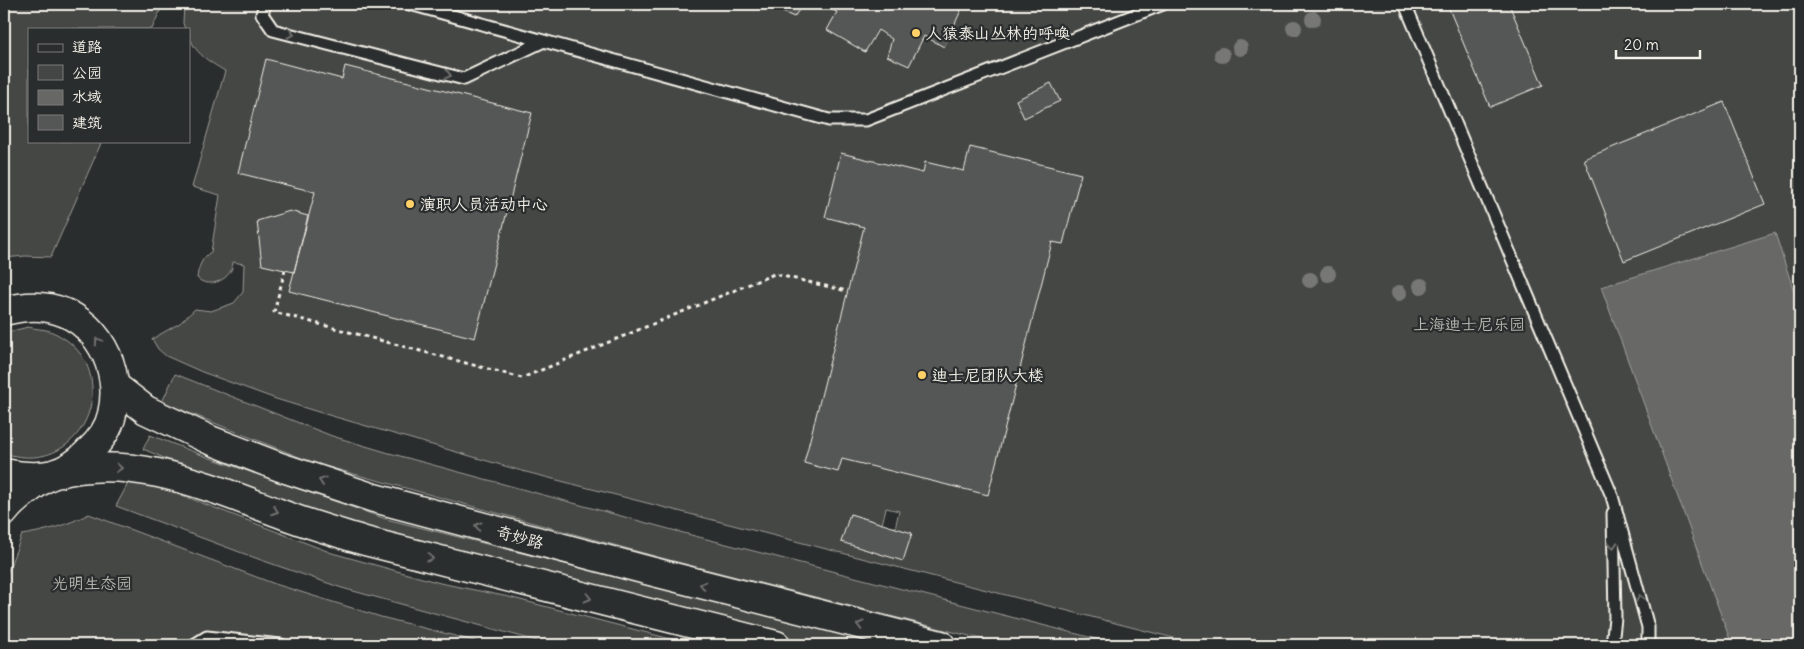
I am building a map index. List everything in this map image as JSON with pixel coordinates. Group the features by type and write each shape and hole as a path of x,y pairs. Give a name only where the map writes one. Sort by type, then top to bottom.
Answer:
{"street":[{"path":"4,310 25,306 50,308 75,318 96,336 110,360 115,386 112,415 100,441 79,461 24,492 4,512"},
{"name":"奇妙路","path":"115,386 146,410 210,440 280,467 374,498 659,574 941,645"},
{"path":"4,473 27,477 98,466 151,472 180,479 313,525 366,541 776,645"}],"lane":[{"path":"265,4 262,14 273,30 464,79 544,41"},
{"path":"410,4 829,120 866,120 1164,4"},
{"path":"1405,4 1612,496 1648,627 1648,645"},
{"path":"1612,496 1615,618 1612,645"},
{"path":"194,645 207,637 281,645"}],"path":[{"path":"284,270 274,312 522,378 774,274 847,291"}],"green space":[{"path":"4,4 163,4 152,28 28,28 28,142 102,142 51,257 25,256 4,258"},
{"name":"上海迪士尼乐园","path":"184,4 1800,4 1800,645 1201,645 522,471 276,399 202,372 166,356 158,349 152,339 180,323 195,309 211,311 234,303 243,292 244,264 233,262 232,268 225,278 214,283 208,283 197,278 201,263 211,252 220,195 192,187 225,71 206,59 196,49 190,36 190,28 185,28 183,23","holes":["886,508 899,511 895,528 842,542 850,514 882,524"]},
{"path":"28,327 50,331 74,346 88,367 92,391 88,414 76,435 58,450 34,457 4,453 4,333"},
{"path":"175,374 332,436 389,453 691,535 1120,645 1005,645 669,560 314,463 162,402"},
{"path":"150,435 207,457 386,519 891,645 814,645 352,526 208,477 143,449"},
{"path":"132,476 332,553 440,583 509,597 694,645 552,645 342,588 116,506"},
{"name":"光明生态园","path":"89,514 275,584 381,617 490,645 4,645 4,581 22,535 56,527"}],"water":[{"path":"1775,233 1800,310 1800,645 1732,645 1601,287"}],"building":[{"path":"773,4 803,4 794,17 771,7"},
{"name":"人猿泰山丛林的呼唤","path":"817,4 964,4 944,47 924,36 909,66 887,56 892,39 878,30 865,52 827,30 837,12"},
{"path":"1447,4 1509,4 1543,85 1490,107"},
{"name":"演职人员活动中心","path":"266,59 342,79 345,66 532,113 475,338 289,291 315,192 238,173"},
{"path":"1051,83 1060,101 1024,118 1016,100"},
{"path":"1724,102 1765,204 1624,261 1584,159"},
{"name":"迪士尼团队大楼","path":"970,147 1081,174 1063,244 1052,242 988,495 842,459 838,472 804,463 864,227 825,217 841,153 923,173 925,162 964,171"},
{"path":"290,211 308,216 294,272 262,265 257,221"},
{"path":"850,514 912,533 903,561 841,542"}],"place":[{"name":"人猿泰山丛林的呼唤","path":"916,33"},
{"name":"演职人员活动中心","path":"410,204"},
{"name":"迪士尼团队大楼","path":"922,375"}]}
